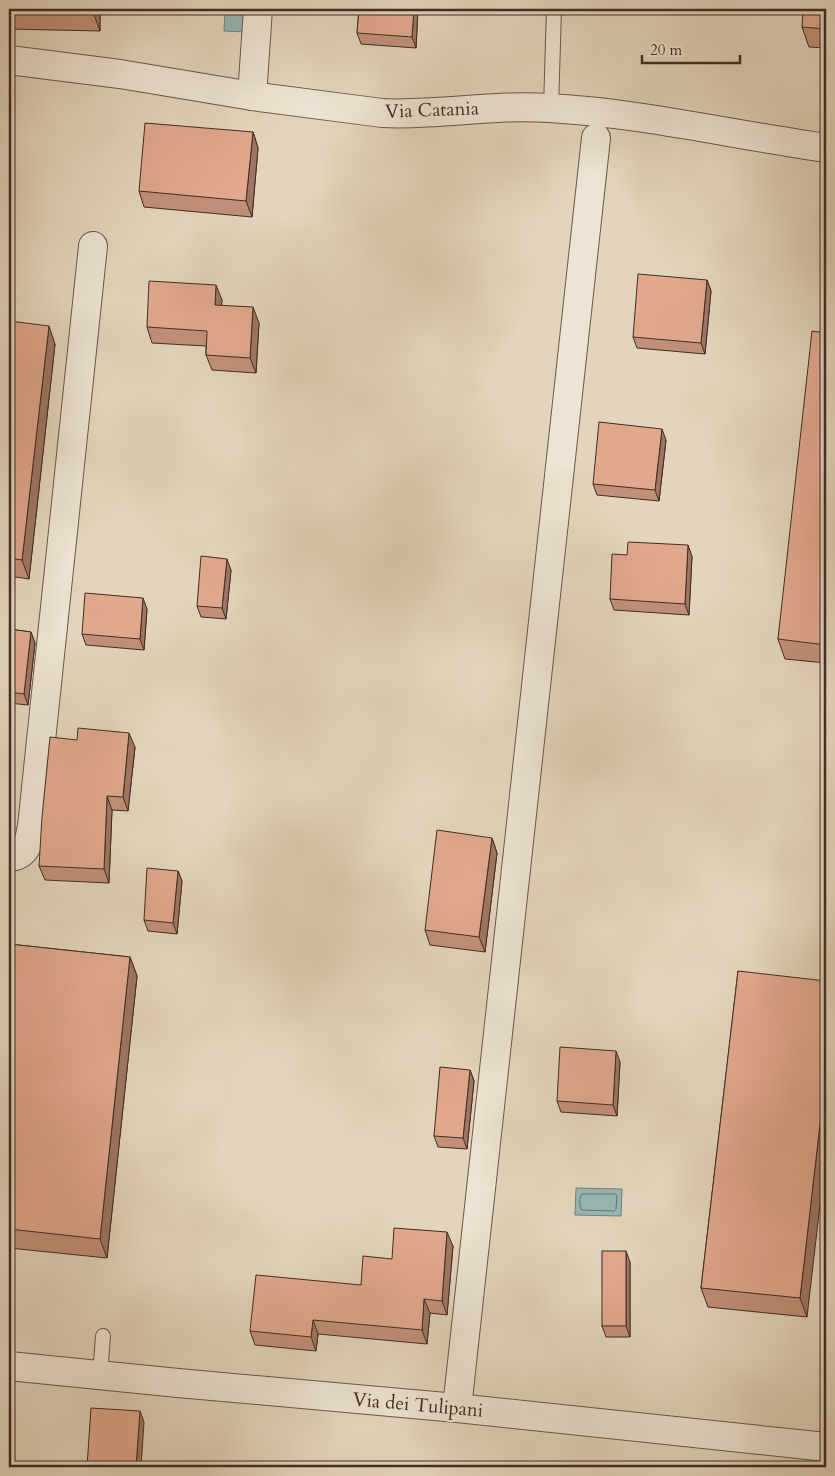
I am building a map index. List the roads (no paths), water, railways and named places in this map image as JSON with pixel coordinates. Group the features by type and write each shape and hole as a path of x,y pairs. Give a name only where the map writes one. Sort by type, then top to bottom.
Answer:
{"street":[{"path":"252,96 258,9"},
{"name":"Via Catania","path":"9,60 128,75 252,96 382,113 445,112 500,107 551,108 661,120 826,148"},
{"path":"457,1408 596,138"},
{"path":"9,857 16,857 24,851 29,841 32,826 93,246"},
{"name":"Via dei Tulipani","path":"9,1366 457,1408 826,1446"}],"lane":[{"path":"551,108 554,9"},
{"path":"100,1375 103,1336"}],"water":[{"path":"225,9 248,9 246,32 224,31"},
{"path":"576,1188 622,1189 621,1216 575,1215"}]}
